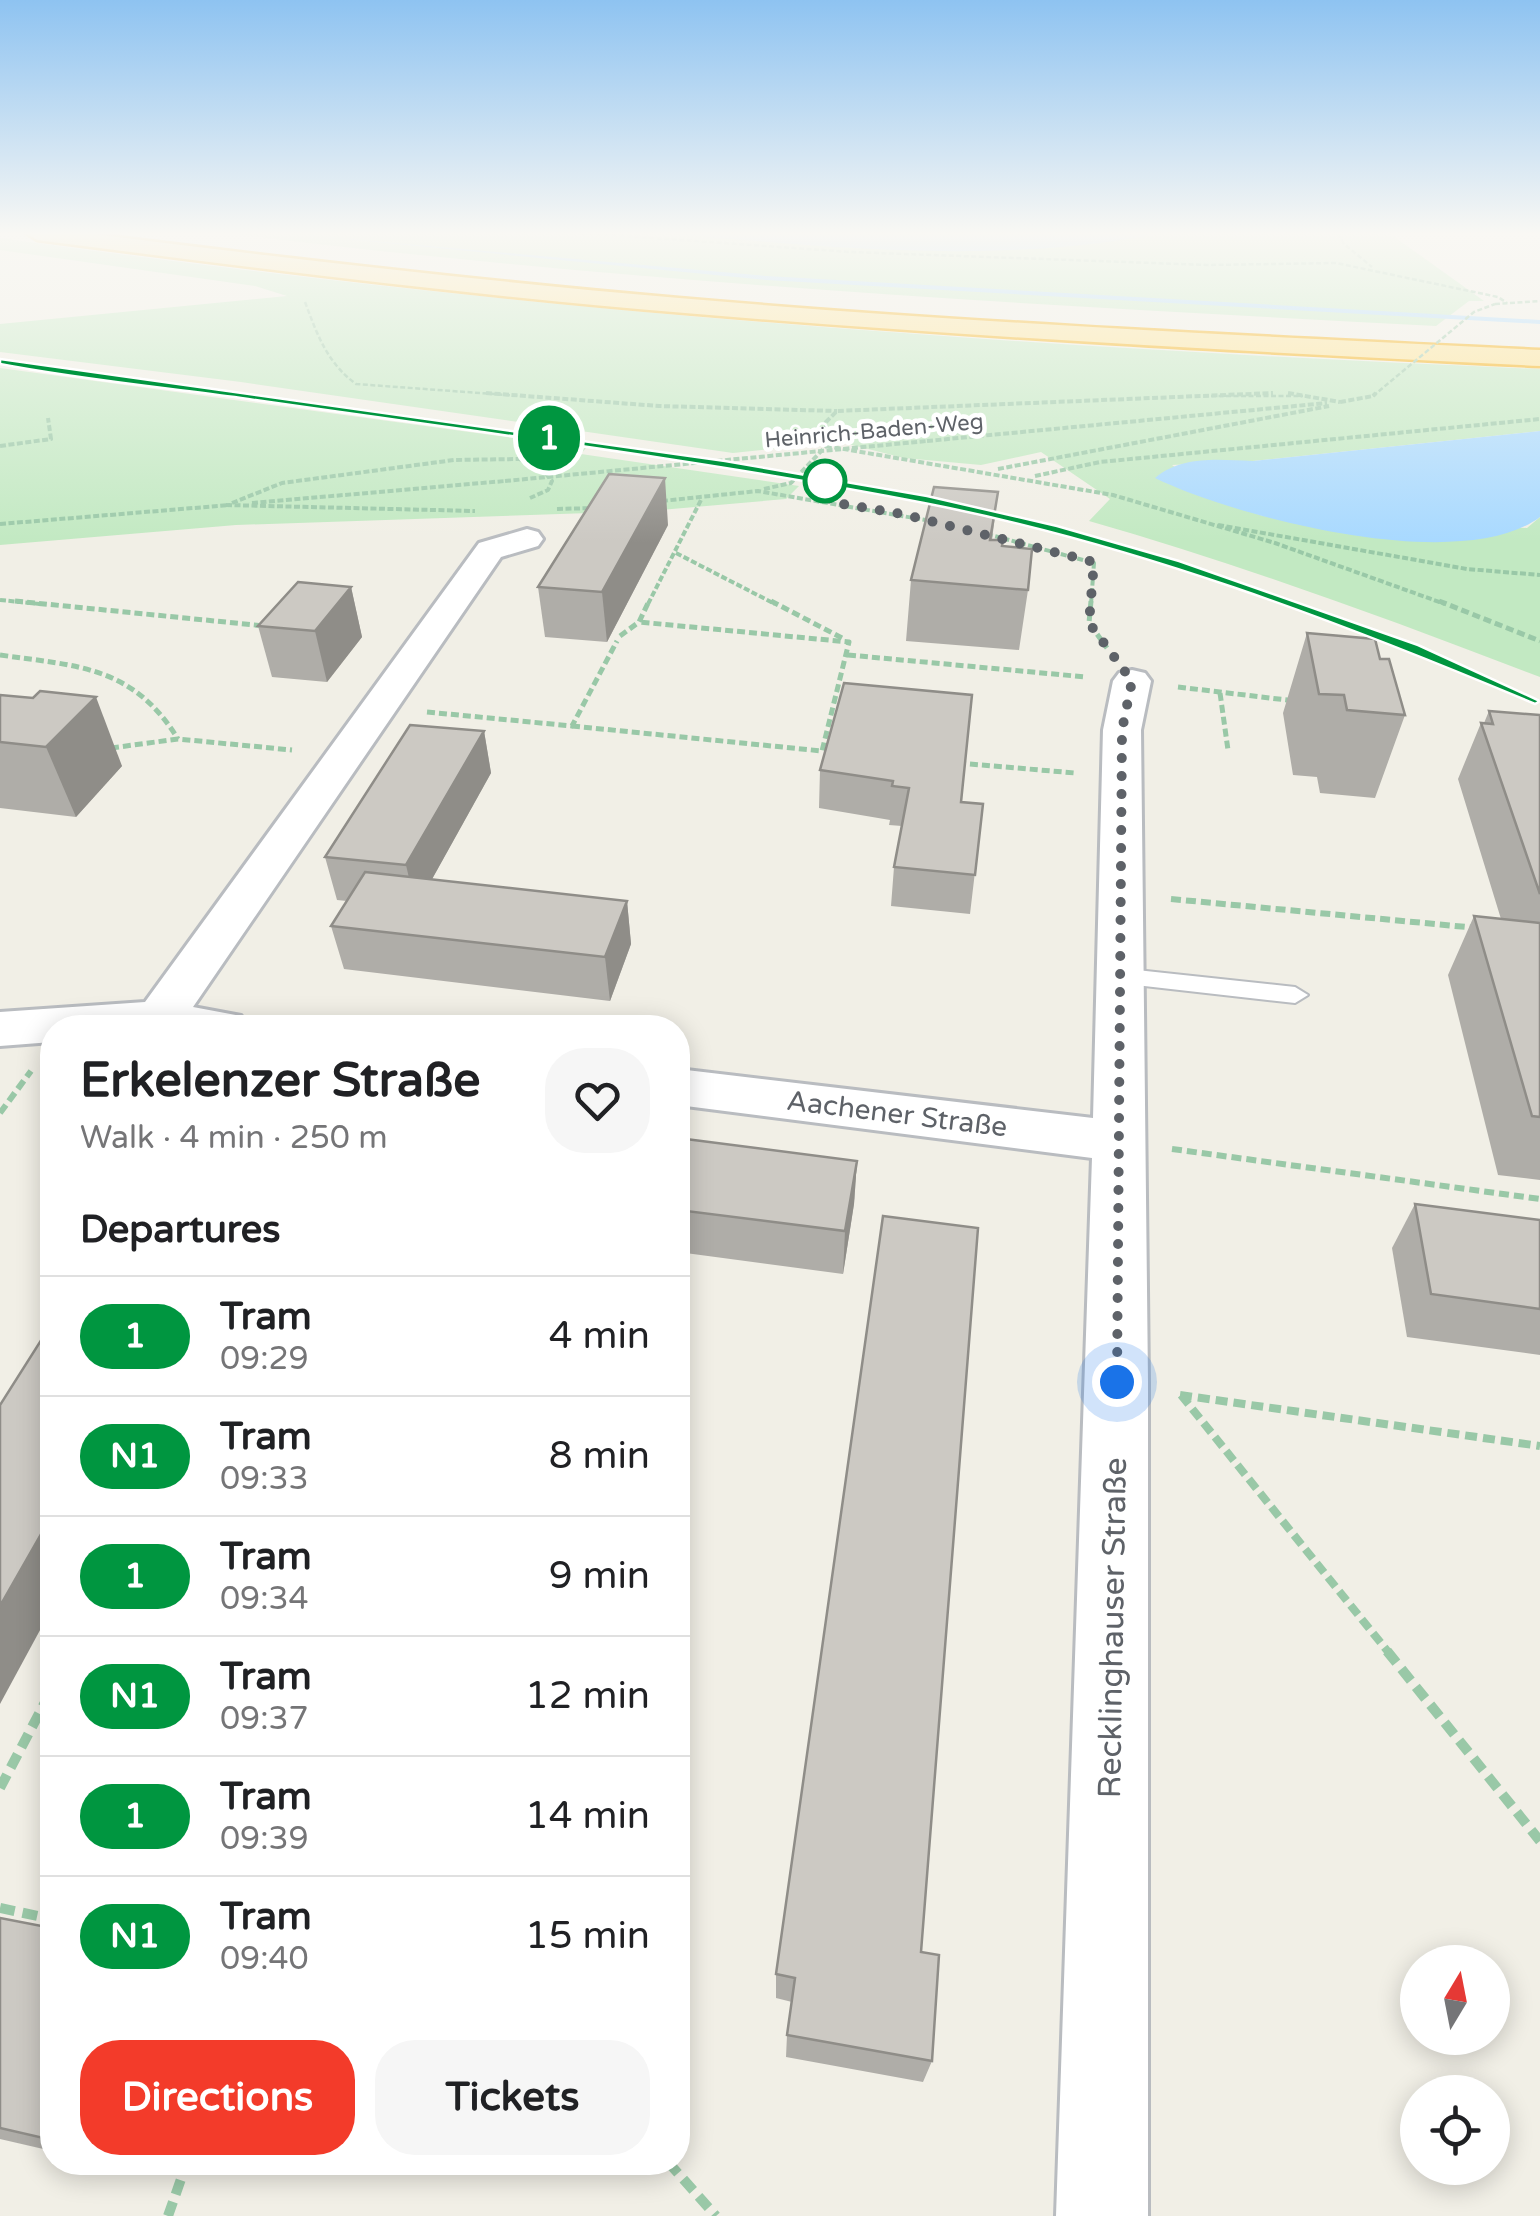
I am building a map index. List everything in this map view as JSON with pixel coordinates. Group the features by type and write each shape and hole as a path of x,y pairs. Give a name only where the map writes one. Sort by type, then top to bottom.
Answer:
{"highway":[{"path":"1113,336 1540,358"},
{"path":"1442,336 1540,341"}],"street":[{"path":"162,1015 490,550 526,519"},
{"name":"Recklinghauser Straße","path":"1102,2216 1117,1382 1121,777 1122,730 1132,681"},
{"path":"0,1029 40,1026"},
{"name":"Aachener Straße","path":"690,1089 1116,1142"}],"lane":[{"path":"1118,976 1295,995"}],"path":[{"path":"318,336 341,373 356,384 659,406 837,411 1285,392 1340,402"},
{"name":"Heinrich-Baden-Weg","path":"0,524 1340,402 1373,396 1445,336"},
{"path":"993,470 1020,462 1311,412 1340,402"},
{"path":"646,503 791,484 826,446 826,422 837,411"},
{"path":"0,446 52,439 48,418"},
{"path":"1029,477 1100,462 1540,419"},
{"path":"826,446 897,462 993,470 1115,496 1340,566 1540,640"},
{"path":"226,505 282,482 454,460 519,459 542,468 552,481 526,519"},
{"path":"758,490 936,522"},
{"path":"572,726 618,638 639,622 702,498"},
{"path":"226,505 481,511"},
{"path":"554,510 608,507"},
{"path":"1202,523 1265,530 1467,569 1540,575"},
{"path":"970,530 1094,562 1089,623 1132,681"},
{"path":"676,553 849,642"},
{"path":"0,600 282,628"},
{"path":"639,622 849,642"},
{"path":"822,751 849,642"},
{"path":"848,655 1132,681 1298,701"},
{"path":"0,656 74,667 116,680 155,704 178,739"},
{"path":"1220,693 1228,750"},
{"path":"381,707 840,752"},
{"path":"100,750 178,739 348,756"},
{"path":"952,762 1121,777"},
{"path":"1120,894 1487,929"},
{"path":"0,1113 40,1059"},
{"path":"1116,1142 1540,1199"},
{"path":"1117,1382 1180,1395 1540,1446"},
{"path":"1180,1395 1540,1841"},
{"path":"0,1788 40,1712"},
{"path":"0,1908 40,1916"},
{"path":"168,2216 183,2175"},
{"path":"680,2175 716,2216"}],"green space":[{"path":"0,336 953,336 1540,369 1540,431 1253,461 1172,465 1224,502 1263,516 1527,528 1540,517 1540,677 1316,594 1089,521 1110,499 1041,452 981,465 904,458 840,442 733,453 241,382 0,352"},
{"path":"0,368 586,448 581,454 799,486 786,499 649,511 236,525 0,545"}],"water":[{"path":"1540,431 1540,517 1504,534 1458,541 1349,535 1239,509 1155,478 1189,462 1253,461"}],"building":[{"path":"609,474 665,478 602,592 538,587"},
{"path":"934,487 998,492 990,540 1003,540 1002,546 1032,549 1028,590 911,580"},
{"path":"298,582 351,587 315,631 258,626"},
{"path":"1307,633 1375,639 1380,659 1389,659 1405,715 1347,710 1344,695 1319,694"},
{"path":"844,683 972,695 961,802 983,804 975,875 894,867 909,788 892,786 893,781 820,770"},
{"path":"40,691 96,697 46,747 0,742 0,695 33,698"},
{"path":"1489,711 1540,715 1540,894 1481,723 1493,724"},
{"path":"410,725 484,731 406,865 325,857"},
{"path":"365,872 627,901 605,957 331,926"},
{"path":"1474,916 1540,923 1540,1117 1532,1116"},
{"path":"690,1140 857,1161 845,1231 690,1212"},
{"path":"1415,1204 1540,1220 1540,1309 1431,1294"},
{"path":"883,1216 978,1228 921,1952 939,1955 932,2061 787,2035 795,1978 776,1974"},
{"path":"40,1342 40,1536 0,1606 0,1405"},
{"path":"0,1918 40,1926 40,2137 0,2128"}],"tram line":[{"path":"0,362 684,458 992,513 1115,545 1239,584 1540,701"},
{"name":"1","path":"0,362 222,390 725,464 927,500 1053,528 1290,602 1540,701"}],"route":[{"path":"825,481 830,502 902,514 1094,562 1089,623 1132,681 1122,730 1117,1382"}]}
